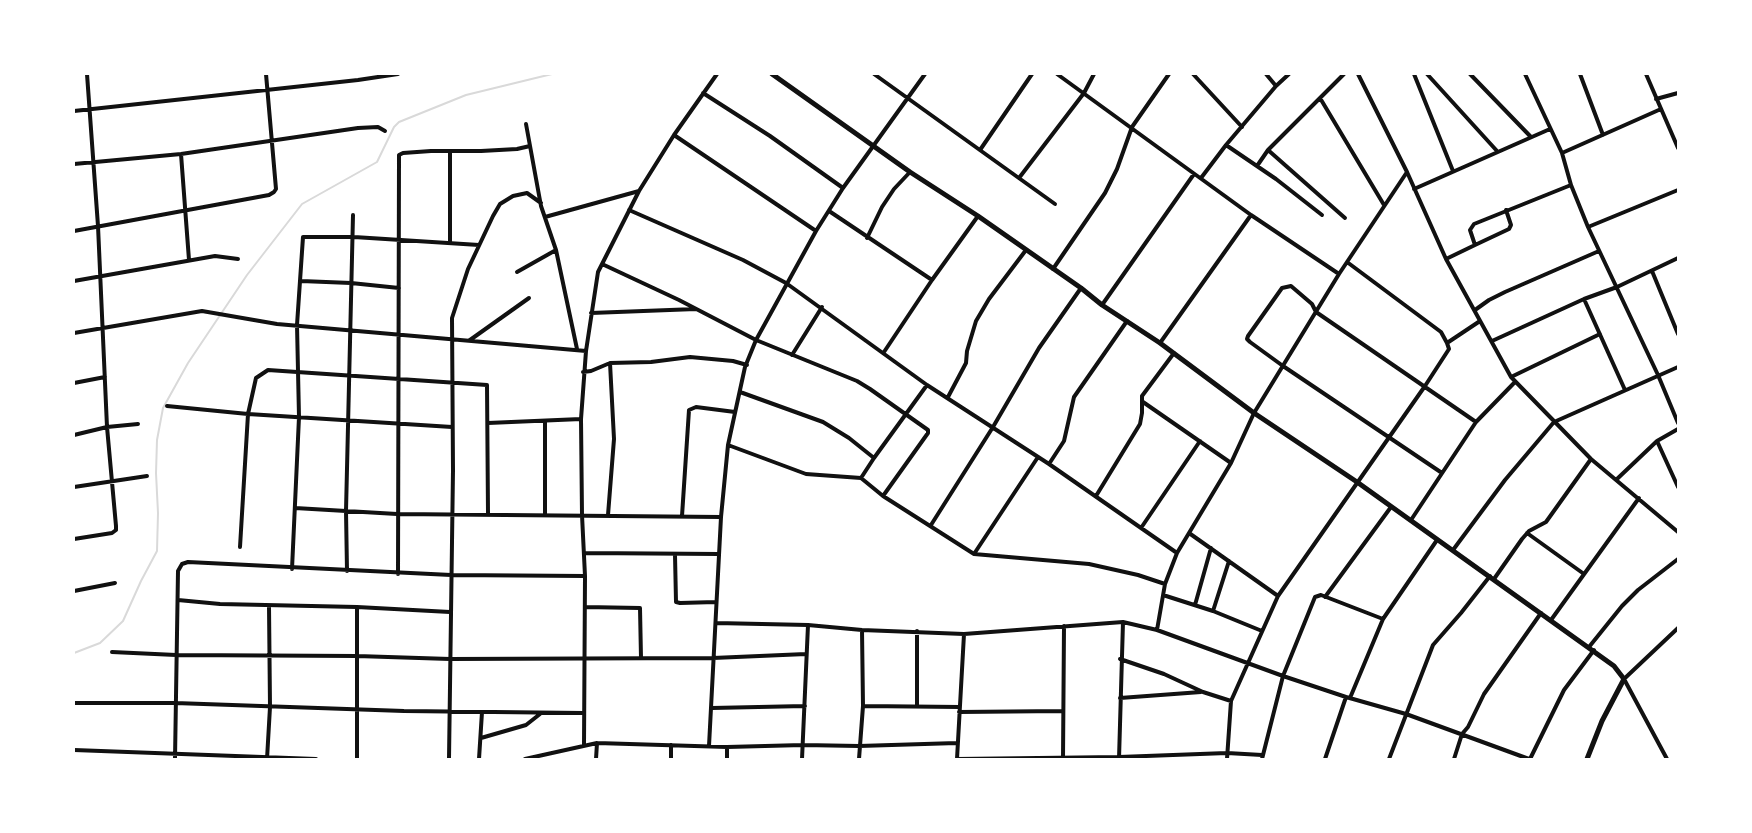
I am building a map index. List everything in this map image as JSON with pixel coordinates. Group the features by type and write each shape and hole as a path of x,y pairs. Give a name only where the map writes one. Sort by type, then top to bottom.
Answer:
{"street":[{"path":"74,539 116,530 107,427 106,377 102,327 98,226 87,74"},
{"path":"74,231 269,195 274,192 276,189 270,140 266,74"},
{"path":"74,111 358,80 398,74"},
{"path":"584,745 583,713 585,607 581,419 583,372 598,272 639,191 674,135 717,74"},
{"path":"772,74 910,172 978,216 1053,268 1102,305 1174,353 1254,413 1357,482 1437,540 1592,648 1614,666 1624,679 1667,759"},
{"path":"874,74 1055,204"},
{"path":"709,746 721,517 728,445 745,367 756,340 786,283 816,231 843,188 874,147 925,74"},
{"path":"980,150 1032,74"},
{"path":"1057,74 1132,127 1251,215 1338,274"},
{"path":"1019,178 1084,93 1094,74"},
{"path":"1053,268 1111,182 1132,127 1169,74"},
{"path":"1193,74 1242,127"},
{"path":"1266,74 1276,86"},
{"path":"1201,178 1226,145 1276,86 1289,74"},
{"path":"1257,166 1268,150 1344,74"},
{"path":"1358,74 1407,172 1446,259 1511,377 1592,459 1678,532"},
{"path":"1414,74 1453,171"},
{"path":"1427,74 1497,151"},
{"path":"1470,74 1531,136"},
{"path":"1525,74 1562,153 1571,185 1588,227 1658,375 1678,423"},
{"path":"1580,74 1603,135"},
{"path":"1646,74 1678,148"},
{"path":"703,93 770,136 843,188"},
{"path":"1656,99 1678,93"},
{"path":"1320,98 1384,205"},
{"path":"1562,153 1660,109"},
{"path":"526,124 544,217 556,250 577,349"},
{"path":"74,164 181,154 358,128 378,127 385,131"},
{"path":"1414,189 1497,151 1550,129"},
{"path":"674,135 816,231"},
{"path":"1226,145 1257,166 1322,215"},
{"path":"398,574 398,334 400,241 399,155 403,153 450,151 498,151 530,146"},
{"path":"1268,150 1345,218"},
{"path":"450,151 450,242"},
{"path":"181,154 189,260"},
{"path":"867,238 890,195 910,172"},
{"path":"1157,630 1162,595 1177,553 1231,463 1254,413 1338,274 1407,172"},
{"path":"1102,305 1194,174"},
{"path":"1475,245 1470,230 1472,226 1506,210 1571,185"},
{"path":"1588,227 1678,190"},
{"path":"544,217 639,191"},
{"path":"449,759 452,513 452,318 468,269 500,204 513,196 527,193 541,203"},
{"path":"629,210 743,260 786,283 884,352 927,385 948,397 1049,464 1177,553"},
{"path":"1446,259 1509,229 1511,225 1506,210"},
{"path":"829,211 867,238 932,280"},
{"path":"347,571 346,511 349,420 348,377 354,238 353,215"},
{"path":"1160,343 1251,215"},
{"path":"884,352 932,280 978,216"},
{"path":"292,569 299,417 297,325 303,237 450,242 479,245"},
{"path":"517,272 556,250"},
{"path":"948,397 966,363 967,351 976,321 989,299 1026,250"},
{"path":"1475,310 1489,300 1505,292 1599,251"},
{"path":"74,281 100,275 215,256 238,259"},
{"path":"1492,341 1584,299 1617,287 1678,258"},
{"path":"1227,759 1231,701 1278,596 1357,482 1390,438 1448,349 1447,343 1441,332 1347,262"},
{"path":"602,264 696,309 756,340 857,381 928,430 928,433 884,496"},
{"path":"1652,271 1678,334"},
{"path":"301,281 351,283 399,288"},
{"path":"1442,474 1283,366 1247,339 1248,336 1282,288 1291,286 1312,304 1316,312 1476,422"},
{"path":"931,525 993,427 1038,348 1081,288"},
{"path":"470,340 529,298"},
{"path":"1584,299 1625,390"},
{"path":"792,355 822,308"},
{"path":"591,314 696,309"},
{"path":"74,333 202,311 277,324 350,329 586,351"},
{"path":"1049,464 1064,441 1074,397 1127,321"},
{"path":"1447,343 1480,321"},
{"path":"1511,377 1600,334"},
{"path":"1096,496 1140,424 1143,402 1142,396 1174,353"},
{"path":"583,372 591,372 610,362 652,362 690,357 733,361 747,365"},
{"path":"608,515 614,439 610,362"},
{"path":"1453,550 1505,480 1554,422 1678,367"},
{"path":"240,547 248,414 256,378 268,370 348,377 488,385 488,514"},
{"path":"74,383 106,377"},
{"path":"1411,520 1476,422 1515,382"},
{"path":"861,478 927,385"},
{"path":"740,392 823,422 849,438 874,458"},
{"path":"1143,402 1231,463"},
{"path":"167,406 248,414 452,427"},
{"path":"682,516 689,410 696,407 735,412"},
{"path":"488,423 581,419"},
{"path":"545,421 545,514"},
{"path":"74,435 107,427 138,424"},
{"path":"1617,479 1657,441 1678,429"},
{"path":"1657,441 1678,487"},
{"path":"1141,528 1200,442"},
{"path":"728,445 806,474 861,478 884,496 974,554 1089,564 1138,575 1165,584"},
{"path":"974,554 1038,457"},
{"path":"1389,759 1432,645 1492,578 1527,533 1546,522 1592,459"},
{"path":"74,487 112,480 147,476"},
{"path":"1551,620 1639,498"},
{"path":"1325,597 1391,507"},
{"path":"295,508 397,514 452,513 721,517"},
{"path":"1189,533 1278,596"},
{"path":"1527,533 1584,574"},
{"path":"1325,759 1348,698 1383,620 1437,540"},
{"path":"1194,605 1211,548"},
{"path":"584,553 675,555 719,554"},
{"path":"675,555 676,602 716,602"},
{"path":"716,623 808,625 862,630 964,634 1123,622 1157,630 1248,664 1348,698 1406,714 1530,759 1564,690 1622,606 1638,590 1678,559"},
{"path":"1213,610 1229,561"},
{"path":"175,759 178,571 182,564 188,562 292,569 451,576 584,576"},
{"path":"74,591 115,583"},
{"path":"1162,595 1213,610 1262,631"},
{"path":"964,634 957,759 1119,758 1227,753 1262,757 1283,676 1315,597 1318,595 1325,597 1383,620"},
{"path":"178,600 269,606 357,607 450,612"},
{"path":"267,758 270,706 269,606"},
{"path":"357,607 357,759"},
{"path":"585,607 640,608 641,658"},
{"path":"1454,759 1462,734 1468,727 1484,694 1541,613"},
{"path":"1119,758 1120,659 1123,622"},
{"path":"802,759 808,625"},
{"path":"1063,758 1064,626"},
{"path":"1587,759 1602,721 1624,679 1678,628"},
{"path":"859,759 863,706 862,630"},
{"path":"917,631 917,706"},
{"path":"112,652 176,655 357,656 450,659 713,658 806,654"},
{"path":"1120,659 1164,674 1203,692 1231,701"},
{"path":"1120,698 1203,692"},
{"path":"74,702 175,703 357,710 540,714 583,713"},
{"path":"712,708 805,706"},
{"path":"863,706 960,707"},
{"path":"959,712 1063,711"},
{"path":"479,759 482,738 482,712"},
{"path":"482,738 526,725 540,714"},
{"path":"525,759 540,757 597,743 727,747 803,745 859,746 957,743"},
{"path":"596,759 597,743"},
{"path":"671,745 671,759"},
{"path":"727,747 727,759"},
{"path":"74,750 316,759"}],"waterway":[{"path":"74,653 100,643 123,621 141,581 157,551 157,440 163,408 188,363 247,275 302,204 377,162 394,127 399,122 466,95 552,74"}]}
